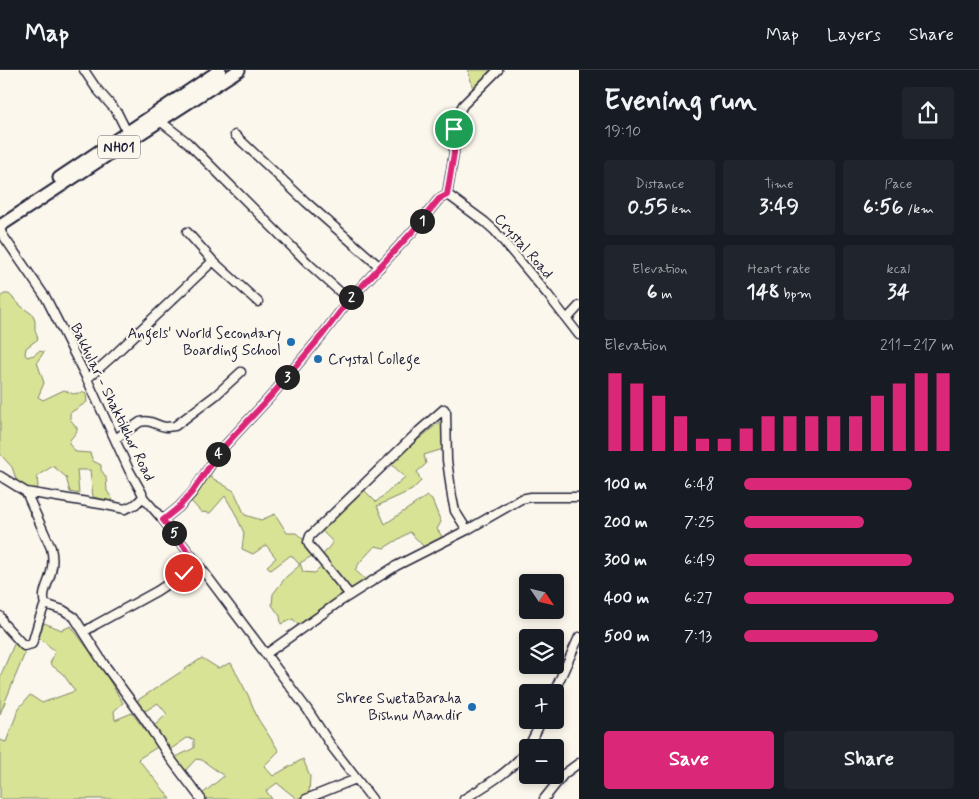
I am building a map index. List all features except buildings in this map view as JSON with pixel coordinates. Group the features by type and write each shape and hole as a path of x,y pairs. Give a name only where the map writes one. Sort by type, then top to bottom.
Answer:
{"highway":[{"name":"NH01","path":"0,218 220,70"},
{"name":"NH01","path":"0,227 160,120 239,70"}],"street":[{"path":"84,70 96,88 117,112 127,132"},
{"path":"163,520 179,507 192,492 220,451 271,396 349,300 413,231 439,199 447,195 454,153 454,129 457,116 463,105 498,70"},
{"path":"160,120 188,142 310,265 349,300"},
{"path":"236,135 306,202 380,267"},
{"name":"Crystal Road","path":"447,195 495,231 579,335"},
{"name":"Bakhular - Shaktikhor Road","path":"0,227 2,234 46,298 143,497 198,564 372,799"},
{"path":"186,232 213,261 258,302"},
{"path":"87,379 213,261"},
{"path":"567,319 579,306"},
{"path":"114,439 140,422 151,421 160,426 175,426 216,395 241,372"},
{"path":"350,595 309,545 310,536 444,409 446,412 447,460 452,497 455,510 467,530"},
{"path":"0,476 26,492 125,509 136,504 143,497"},
{"path":"0,616 3,623 24,646 32,644 45,604 42,597 51,572 53,556 26,492"},
{"path":"266,654 350,595 396,566 467,530 521,499 531,497 579,497"},
{"path":"84,632 157,591 198,564"},
{"path":"45,604 63,610 74,617 104,664 200,799"},
{"path":"558,684 579,637"},
{"path":"464,799 506,771 519,759"},
{"path":"544,799 564,774 579,763"},
{"path":"306,799 356,778"}],"green space":[{"path":"468,70 493,70 473,89"},
{"path":"4,294 9,294 33,315 35,321 38,339 26,348 25,354 27,357 39,351 44,352 37,362 44,383 38,397 43,400 64,390 73,394 84,392 86,394 87,402 70,413 70,419 77,428 77,431 69,444 76,452 90,453 93,461 101,465 101,470 106,477 107,491 113,500 93,497 90,470 77,470 79,494 70,492 66,477 53,466 37,476 38,486 36,491 19,488 12,467 0,454 0,297"},
{"path":"442,420 443,449 424,455 426,464 417,472 421,481 412,490 377,506 385,524 427,496 432,500 441,522 437,529 443,538 424,547 410,532 384,548 375,546 355,570 367,581 351,591 322,556 333,542 321,530 363,489 376,502 405,477 390,463"},
{"path":"207,475 234,491 245,515 261,520 275,514 287,533 296,533 304,540 312,556 300,563 303,572 315,573 322,566 343,595 299,626 293,619 281,624 280,616 272,605 273,594 299,564 291,555 271,570 267,566 276,558 266,545 253,554 242,549 244,533 225,496 210,513 201,512 190,500"},
{"path":"44,623 62,630 71,626 100,665 123,703 114,711 115,720 132,713 159,746 138,759 171,799 0,799 0,740 6,742 19,708 30,695 42,703 75,691 63,674 50,664 55,651 38,637"},
{"path":"15,642 25,653 0,714 0,677"},
{"path":"202,658 218,668 231,663 258,719 279,751 264,766 273,776 303,759 310,776 309,793 297,799 277,783 266,791 272,799 205,799 201,795 224,776 202,760 196,759 183,773 174,758 194,748 194,739 187,738 171,749 154,726 167,714 158,703 142,713 135,702"}],"place":[{"name":"Angels' World Secondary Boarding School","path":"291,342"},
{"name":"Crystal College","path":"318,359"},
{"name":"Shree SwetaBaraha Bishnu Mandir","path":"472,707"}],"route":[{"path":"184,573 198,564 163,520 179,507 192,492 220,451 271,396 349,300 398,249 439,199 447,195 454,153 454,129"}]}
